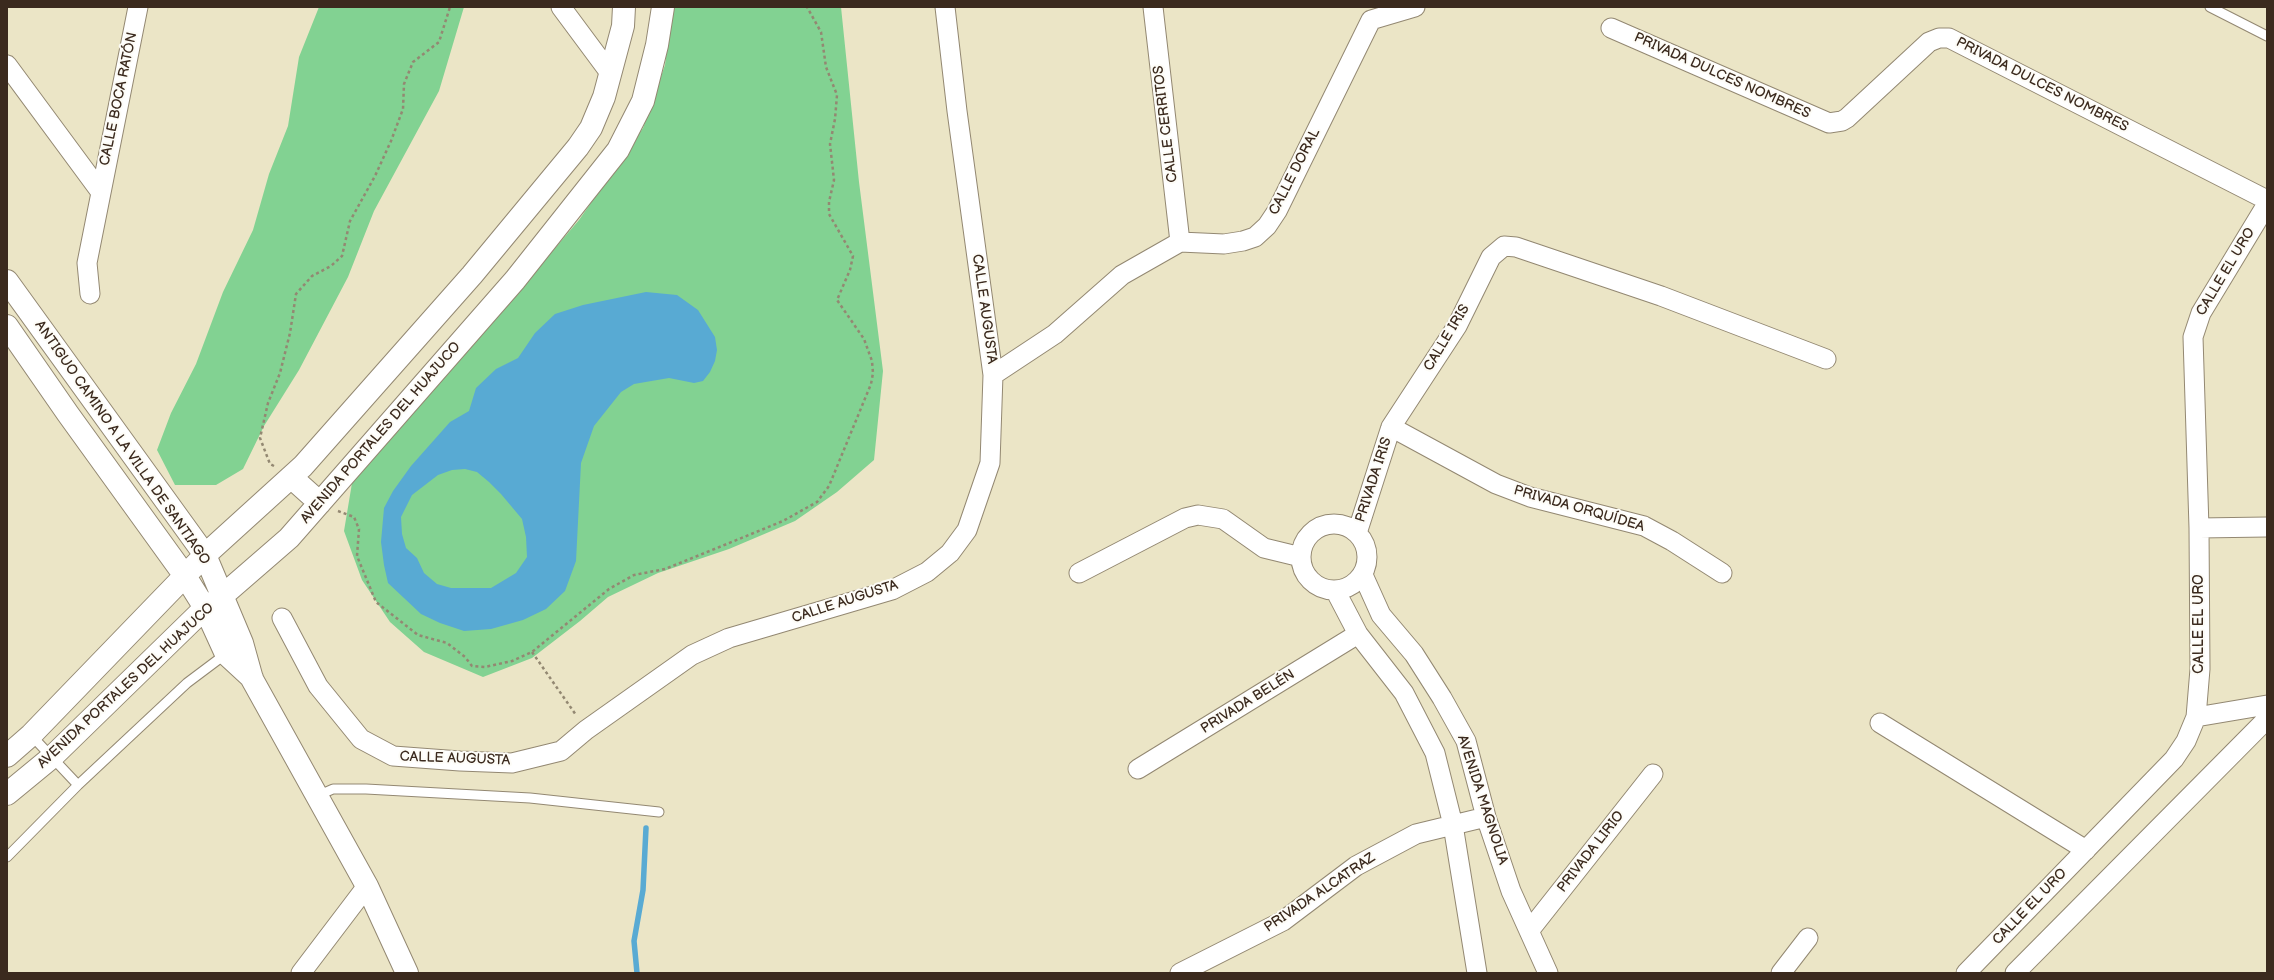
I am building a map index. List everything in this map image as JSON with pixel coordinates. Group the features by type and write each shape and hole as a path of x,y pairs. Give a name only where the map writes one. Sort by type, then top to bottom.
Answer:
{"street":[{"name":"CALLE BOCA RATÓN","path":"90,294 87,262 138,7"},
{"path":"561,7 610,73"},
{"name":"AVENIDA PORTALES DEL HUAJUCO","path":"7,756 31,735 205,555 303,466 472,275 578,148 593,122 604,97 623,26 624,7"},
{"name":"AVENIDA PORTALES DEL HUAJUCO","path":"7,794 52,757 213,602 289,538 515,280 618,150 643,101 657,45 662,7"},
{"name":"CALLE AUGUSTA","path":"282,618 318,686 361,739 393,756 512,763 561,751 586,730 692,655 729,638 892,590 927,572 950,553 967,530 990,463 993,375 957,111 946,7"},
{"name":"CALLE CERRITOS","path":"1153,7 1180,242"},
{"name":"CALLE DORAL","path":"1180,242 1224,244 1243,241 1255,237 1267,226 1277,211 1367,14 1415,7"},
{"name":"PRIVADA DULCES NOMBRES","path":"1611,28 1829,123 1842,121 1846,118 1929,42 1939,38 1949,38 2267,200"},
{"path":"7,65 100,191"},
{"name":"CALLE EL URO","path":"1966,973 2174,759 2186,741 2196,717 2200,669 2199,528 2193,337 2195,324 2267,204"},
{"path":"993,375 1055,334 1122,274 1180,242"},
{"name":"CALLE IRIS","path":"1390,427 1457,326 1491,256 1500,248 1508,245 1661,296 1826,359"},
{"name":"ANTIGUO CAMINO A LA VILLA DE SANTIAGO","path":"7,281 205,555 213,602 234,648 367,886 407,973"},
{"name":"ANTIGUO CAMINO A LA VILLA DE SANTIAGO","path":"7,326 68,414 185,576 213,602"},
{"name":"PRIVADA IRIS","path":"1357,533 1390,427"},
{"name":"PRIVADA ORQUÍDEA","path":"1390,427 1503,487 1530,497 1644,526 1722,573"},
{"path":"291,477 320,503"},
{"path":"1079,573 1185,518 1198,515 1223,519 1264,548 1301,557"},
{"path":"1336,524 1347,527 1357,533 1364,542 1367,553 1367,564 1362,575 1355,583 1345,589 1334,590 1324,589 1311,580 1303,568 1301,557 1303,547 1315,530 1324,526 1336,524"},
{"path":"2199,528 2267,527"},
{"name":"AVENIDA MAGNOLIA","path":"1362,575 1381,615 1414,654 1442,698 1466,741 1486,817 1511,891 1548,973"},
{"path":"1334,590 1358,634 1404,693 1435,753 1453,826 1477,973"},
{"name":"PRIVADA BELÉN","path":"1138,769 1358,634"},
{"path":"2196,717 2267,705"},
{"path":"2015,973 2267,718"},
{"path":"1880,723 2086,850"},
{"name":"PRIVADA LIRIO","path":"1529,931 1653,774"},
{"name":"PRIVADA ALCATRAZ","path":"1180,973 1283,921 1356,866 1416,834 1486,817"},
{"path":"301,973 367,886"},
{"path":"1781,973 1808,938"}],"lane":[{"path":"2210,7 2267,36"},
{"path":"7,857 78,785 188,683 234,648"},
{"path":"31,735 78,785"},
{"path":"317,796 333,789 366,789 530,798 660,812"}],"path":[{"path":"291,477 270,464 260,438 268,403 280,373 290,333 296,294 312,276 331,266 342,256 350,221 375,176 391,141 403,108 404,84 413,62 439,42 450,7"},
{"path":"320,503 354,518 360,530 357,556 376,602 418,635 447,643 466,657 472,666 485,667 512,661 532,652 609,589 634,575 666,569 783,521 817,502 829,486 871,384 873,373 872,361 864,339 837,300 850,270 853,256 829,214 829,202 834,180 830,144 835,119 837,95 826,67 821,32 807,7"},
{"path":"532,652 586,730"}],"green space":[{"path":"319,7 464,7 439,91 374,211 348,277 299,370 264,426 243,469 216,485 175,485 157,450 171,413 196,364 223,292 253,230 269,174 288,126 299,57"},
{"path":"672,7 841,7 859,182 883,371 874,460 837,492 795,521 729,549 658,573 608,597 532,658 483,677 424,652 390,622 362,580 344,531 353,477 394,435 579,220 643,128 665,65"}],"water":[{"path":"646,292 677,295 698,310 715,337 717,350 715,361 710,372 703,381 694,383 669,378 634,384 621,392 594,426 581,463 576,561 565,591 546,609 523,620 491,629 464,631 440,623 421,614 388,583 381,542 384,508 393,491 411,466 450,422 469,411 476,388 496,369 518,358 535,333 555,314 583,305","holes":["465,469 477,472 501,494 522,519 526,537 527,557 516,573 491,588 451,588 437,584 424,573 417,558 406,548 402,534 401,517 412,495 438,475 452,470"]}],"waterway":[{"path":"637,973 634,941 643,890 646,828"}]}
